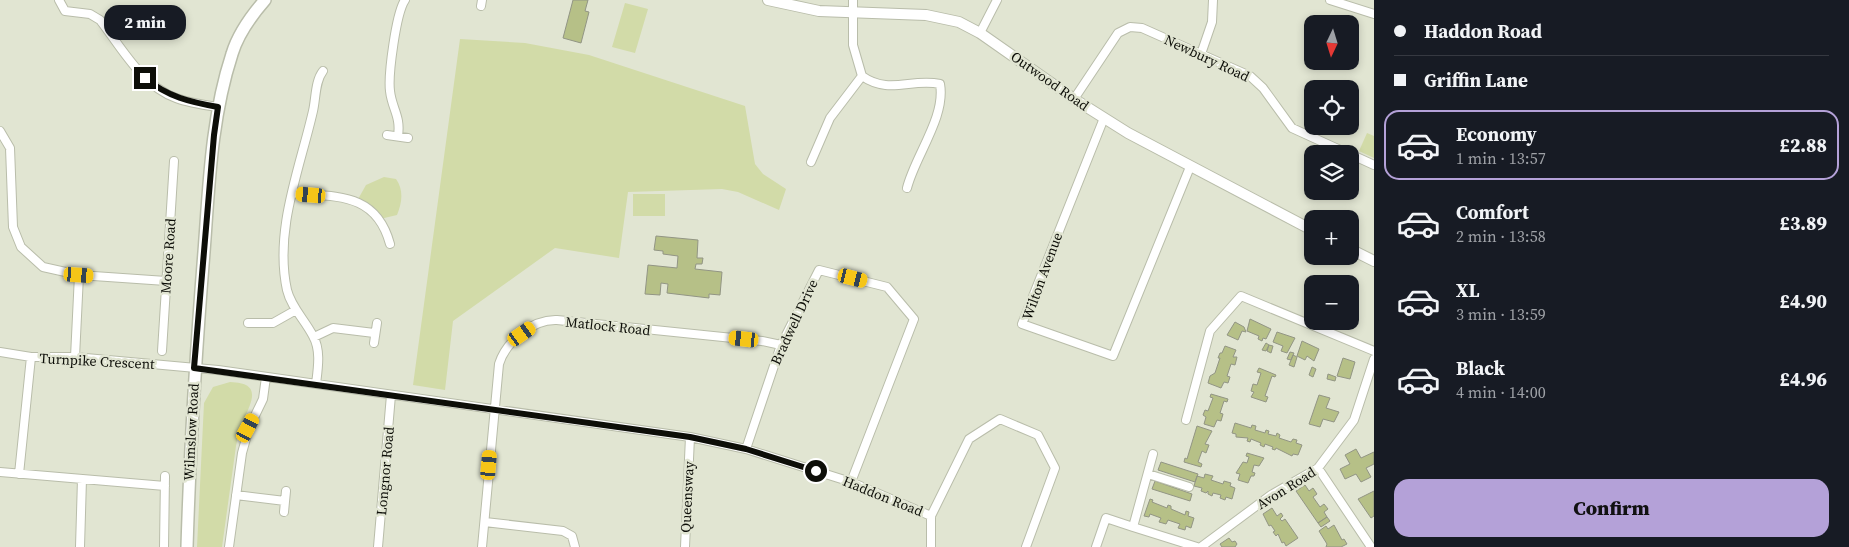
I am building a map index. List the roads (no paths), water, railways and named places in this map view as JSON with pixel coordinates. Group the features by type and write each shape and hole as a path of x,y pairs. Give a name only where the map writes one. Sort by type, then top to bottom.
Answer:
{"main road":[{"name":"Wilmslow Road","path":"187,547 194,368 214,135 218,107 236,44 253,15 265,0"}],"street":[{"path":"59,0 65,11 90,14 100,20 145,78 158,89 175,98 218,107"},
{"path":"398,136 398,117 390,88 396,22 405,0"},
{"name":"Outwood Road","path":"768,0 819,11 945,17 959,22 980,33 1104,118 1190,167 1304,226"},
{"path":"853,0 853,45 862,76 878,85 898,86 928,82 940,84 941,99 937,115 914,166 907,188"},
{"path":"980,33 997,0"},
{"path":"1201,54 1210,32 1212,0"},
{"path":"1330,0 1374,14"},
{"name":"Newbury Road","path":"1074,99 1118,33 1130,27 1142,28 1258,82 1292,128 1329,145"},
{"path":"316,384 318,361 314,337 296,310 288,292 285,271 286,231 292,193 313,113 318,82 324,71"},
{"path":"811,162 835,110 862,76"},
{"name":"Wilton Avenue","path":"1104,118 1022,324 1113,356 1190,167"},
{"path":"0,131 10,148 13,227 21,247 43,267 79,275 166,281"},
{"path":"387,135 408,138"},
{"name":"Newbury Road","path":"1359,158 1374,165"},
{"name":"Moore Road","path":"162,351 174,161"},
{"path":"292,193 357,201 380,219 385,227 390,244"},
{"path":"1359,254 1374,261"},
{"name":"Bradwell Drive","path":"746,449 781,345 819,270 887,286 914,319 851,482"},
{"path":"75,357 79,275"},
{"path":"1186,420 1210,332 1241,296 1374,351"},
{"path":"248,322 273,323 296,310"},
{"name":"Matlock Road","path":"482,547 493,408 499,364 503,350 539,322 548,320 762,341 781,345"},
{"path":"374,343 377,323"},
{"path":"314,337 333,328 374,333"},
{"name":"Turnpike Crescent","path":"0,352 31,357 75,357 194,368"},
{"path":"19,474 31,357"},
{"name":"Avon Road","path":"1201,547 1271,495 1318,468 1354,420 1374,359"},
{"path":"194,368 493,408 690,437"},
{"path":"228,547 245,437 262,399 266,377"},
{"name":"Longnor Road","path":"378,547 391,395"},
{"path":"931,547 931,516 969,439 1000,419 1038,435 1055,468 1026,547"},
{"name":"Haddon Road","path":"690,437 746,449 851,482 931,516"},
{"name":"Queensway","path":"685,547 690,437"},
{"path":"1133,527 1153,454"},
{"path":"1318,468 1371,547"},
{"path":"0,472 165,486"},
{"path":"1148,474 1189,487"},
{"path":"164,547 165,476"},
{"path":"80,547 82,479"},
{"path":"284,512 286,491"},
{"path":"236,495 285,501"},
{"path":"1096,547 1106,518 1197,547"},
{"path":"484,522 563,531 572,536 576,547"}]}
